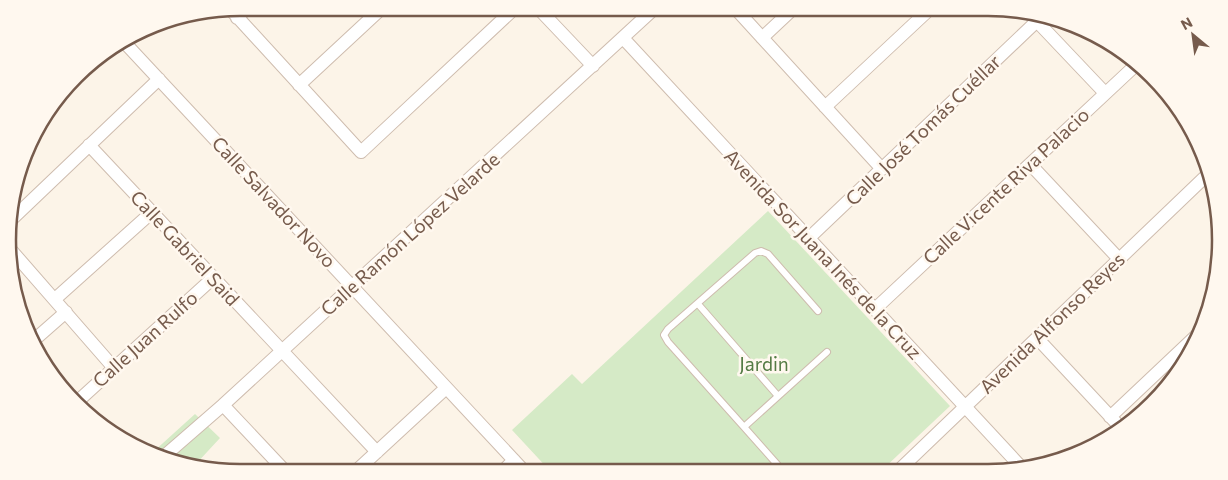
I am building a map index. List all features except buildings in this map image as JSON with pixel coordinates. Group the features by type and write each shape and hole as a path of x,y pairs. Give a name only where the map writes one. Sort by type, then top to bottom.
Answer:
{"street":[{"path":"236,16 361,152 507,16"},
{"path":"299,85 374,16"},
{"path":"545,16 593,66"},
{"name":"Calle Ramón López Velarde","path":"169,452 282,351 647,16"},
{"path":"741,16 882,169"},
{"path":"762,38 786,16"},
{"path":"825,107 923,16"},
{"name":"Calle José Tomás Cuéllar","path":"809,238 882,169 1031,21"},
{"path":"1038,22 1106,93"},
{"name":"Avenida Sor Juana Inés de la Cruz","path":"623,38 1017,462"},
{"name":"Calle Salvador Novo","path":"128,46 518,464"},
{"name":"Calle Vicente Riva Palacio","path":"875,309 1132,69"},
{"path":"18,215 159,79"},
{"name":"Calle Gabriel Said","path":"90,145 151,213 377,452"},
{"path":"1030,164 1119,259"},
{"name":"Avenida Alfonso Reyes","path":"905,464 1203,179"},
{"path":"55,299 151,213"},
{"path":"17,257 114,368"},
{"name":"Calle Juan Rulfo","path":"82,398 213,278"},
{"path":"38,337 66,312"},
{"path":"1037,338 1116,423"},
{"path":"1110,417 1185,346"},
{"path":"364,464 446,388"},
{"path":"222,405 278,464"},
{"path":"510,464 514,460"}],"lane":[{"path":"777,464 668,342 664,335 668,329 755,252 761,250 768,254 818,311"},
{"path":"698,304 778,396"},
{"path":"744,427 827,352"}],"green space":[{"name":"Jardin","path":"768,211 950,406 888,464 544,464 512,430 572,374 582,384"},
{"path":"195,414 220,438 200,460 157,448"}]}
